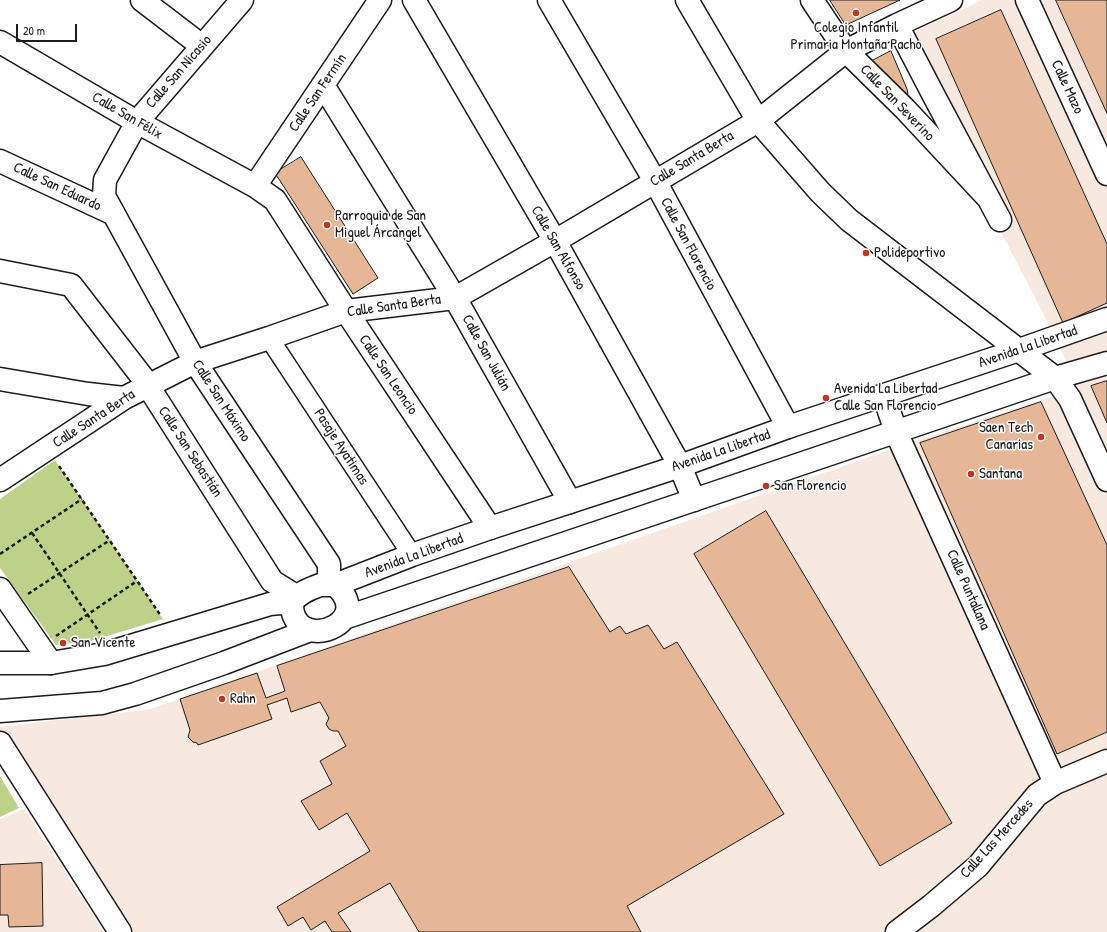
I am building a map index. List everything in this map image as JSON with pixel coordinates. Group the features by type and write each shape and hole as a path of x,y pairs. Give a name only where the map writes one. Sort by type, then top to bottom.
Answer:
{"street":[{"path":"142,0 202,46"},
{"name":"Calle San Nicasio","path":"114,214 104,196 105,180 137,122 242,0"},
{"name":"Calle San Fermín","path":"255,186 380,0"},
{"name":"Calle San Alfonso","path":"414,0 555,241 680,466 694,500"},
{"name":"Calle San Florencio","path":"549,0 655,181 788,427"},
{"path":"687,0 758,121 820,192 848,220 1055,378 1070,399 1107,480"},
{"name":"Calle San Severino","path":"812,0 846,51 902,106 989,199"},
{"name":"Calle Santa Berta","path":"0,480 124,398 195,362 346,311 455,298 555,241 758,121 846,51 951,0"},
{"name":"Calle Mazo","path":"1027,0 1107,174"},
{"path":"897,25 1000,220"},
{"name":"Calle San Félix","path":"0,42 137,122 255,186"},
{"name":"Calle San Julián","path":"323,85 455,298 570,502"},
{"path":"902,106 913,109 923,105 934,96"},
{"name":"Calle San Eduardo","path":"0,161 114,214"},
{"name":"Calle San Leoncio","path":"255,186 275,200 346,311 490,528"},
{"name":"Calle San Máximo","path":"114,214 195,362 329,564 332,584"},
{"name":"Calle San Sebastián","path":"0,271 71,285 147,385 272,581 294,599"},
{"name":"Avenida La Libertad","path":"332,584 490,528 680,466 788,427 1107,320"},
{"name":"Pasaje Ayatimas","path":"269,338 412,555"},
{"path":"294,599 292,612 299,624 310,630 319,631 329,628 344,618 1055,378 1107,363"},
{"path":"0,379 88,394 124,398"},
{"path":"84,424 89,417 91,410 88,394"},
{"name":"Calle Puntallana","path":"884,396 896,432 1055,784"},
{"path":"0,663 45,655 112,652 270,604 294,599 309,589 320,585 332,584 342,591 348,603 344,618"},
{"path":"6,597 45,655"},
{"path":"0,711 102,703 135,694 224,663 310,630"},
{"path":"0,744 120,932"},
{"name":"Calle Las Mercedes","path":"897,932 931,906 978,866 1037,795 1055,784 1107,761"}],"path":[{"path":"47,448 174,634"},
{"path":"0,554 82,499"},
{"path":"32,533 112,652"},
{"path":"6,597 60,574 110,540"},
{"path":"45,655 88,615 137,581"}],"shaded area":[{"path":"982,0 1107,0 1107,932 120,932 0,745 0,727 151,709 909,443 1079,388 1041,309 900,38"},
{"path":"24,809 104,932 0,932 0,819"}],"green space":[{"path":"55,460 163,619 91,641 56,645 0,568 0,499"},
{"path":"0,776 19,808 0,817"}],"building":[{"name":"Colegio Infantil Primaria Montaña Pacho","path":"830,0 900,0 846,25"},
{"path":"1056,0 1107,0 1107,113"},
{"path":"1001,10 1107,244 1107,303 1063,323 936,39"},
{"path":"891,51 907,89 908,94 906,97 902,97 872,61"},
{"name":"Parroquia de San Miguel Árcangel","path":"301,157 378,278 353,294 275,173"},
{"path":"1107,381 1107,423 1091,386"},
{"path":"1041,402 1107,545 1107,732 1057,754 920,443"},
{"path":"766,511 952,823 880,866 694,554"},
{"path":"569,567 610,632 620,626 626,634 648,625 664,649 677,642 784,814 627,906 641,932 419,932 390,883 338,913 351,932 332,932 325,921 311,930 303,917 288,926 277,907 370,851 347,813 319,830 301,801 332,784 320,761 346,746 338,731 329,729 326,724 329,718 320,702 291,712 287,698 267,705 272,719 198,745 188,737 190,730 180,699 257,673 266,698 285,691 277,666"},
{"path":"42,863 43,926 9,927 8,915 0,915 0,865"}],"place":[{"name":"Colegio Infantil Primaria Montaña Pacho","path":"856,13"},
{"name":"Parroquia de San Miguel Árcangel","path":"327,225"},
{"name":"Polideportivo","path":"866,253"},
{"name":"Avenida La Libertad Calle San Florencio","path":"826,398"},
{"name":"Saen Tech Canarias","path":"1041,437"},
{"name":"Santana","path":"971,474"},
{"name":"San Florencio","path":"766,486"},
{"name":"San Vicente","path":"63,643"},
{"name":"Rahn","path":"222,699"}]}
